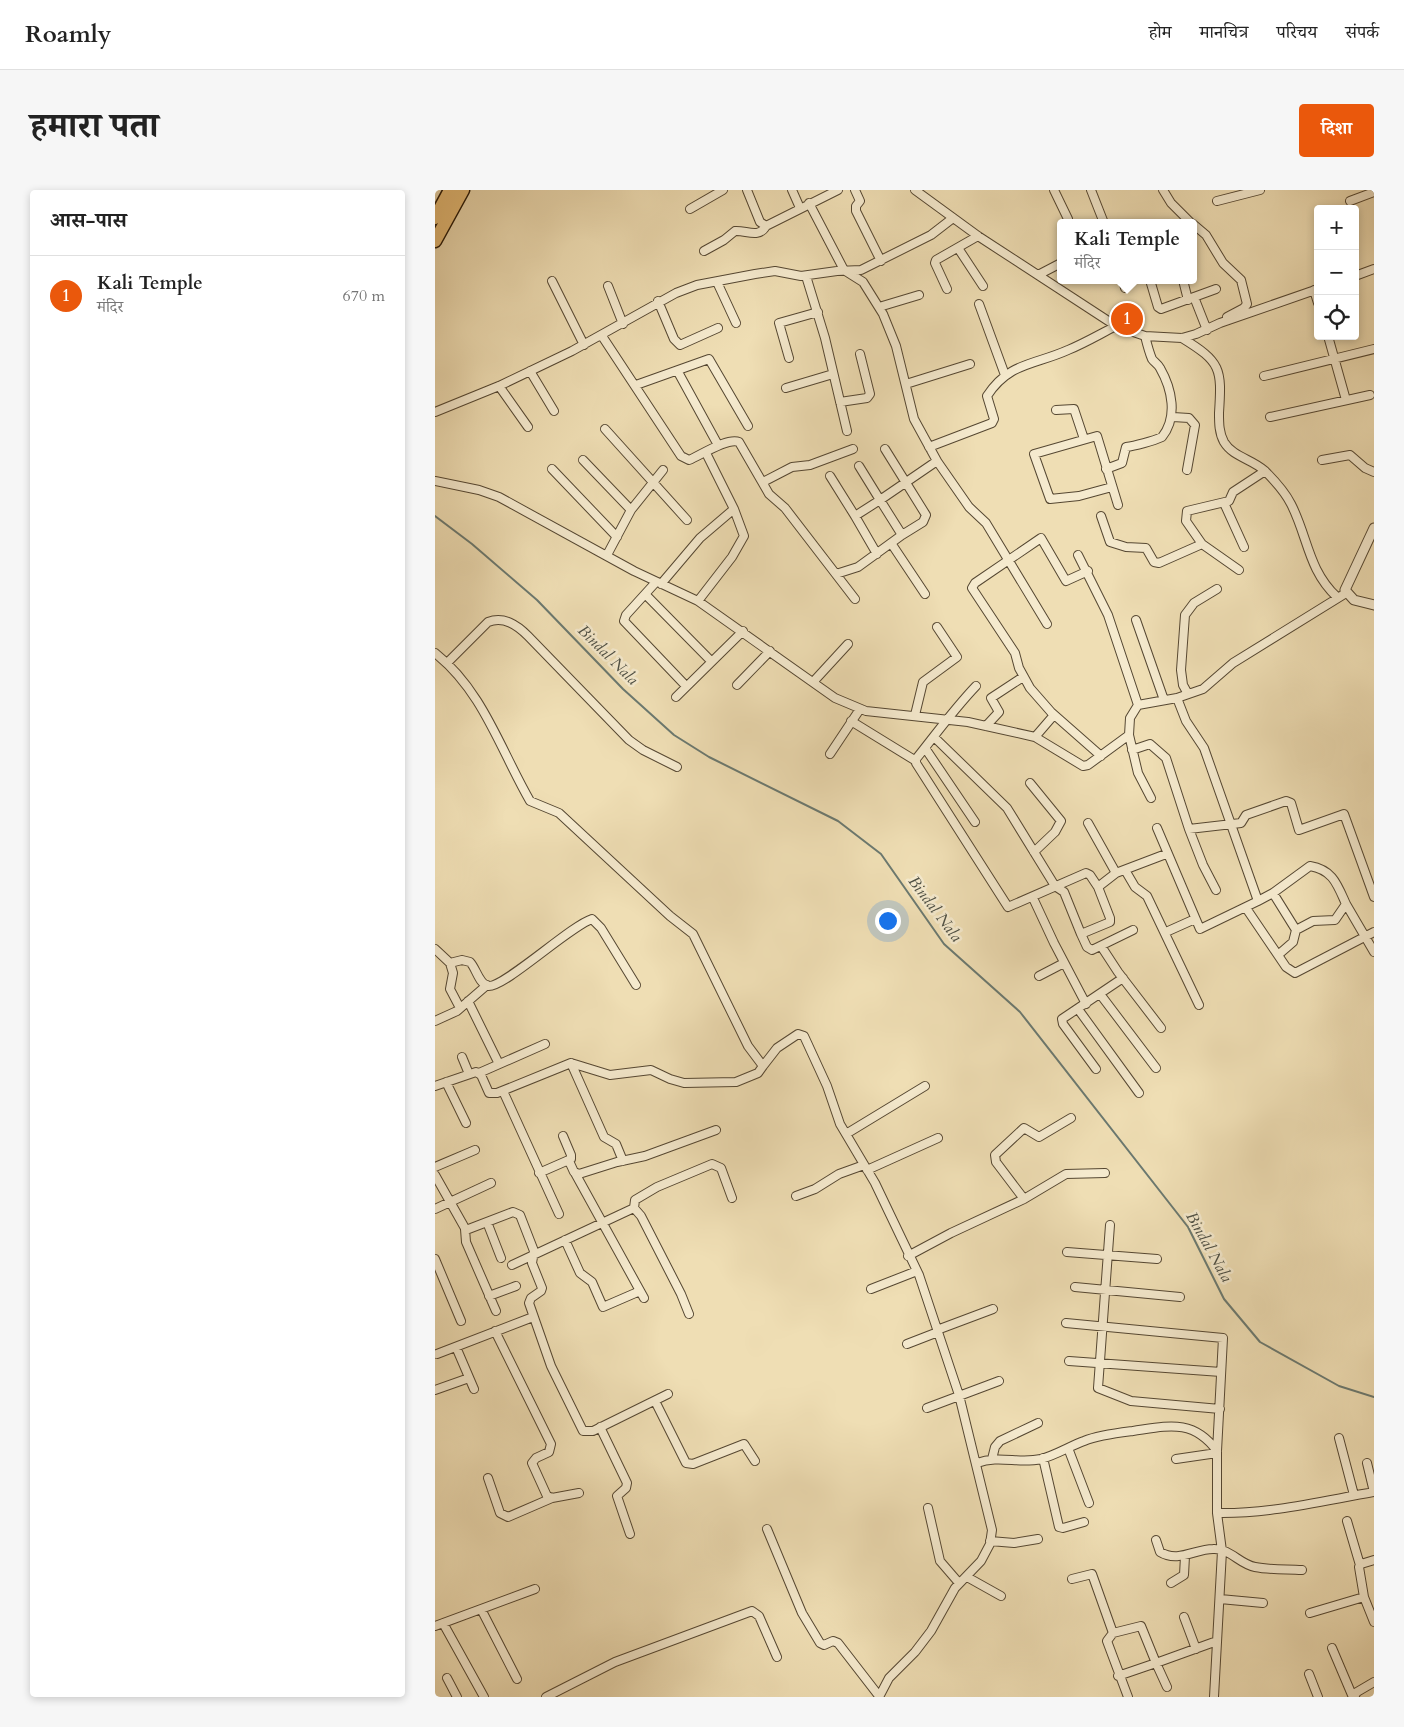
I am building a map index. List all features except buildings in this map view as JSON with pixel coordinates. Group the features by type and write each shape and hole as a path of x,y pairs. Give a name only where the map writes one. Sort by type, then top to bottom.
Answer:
{"highway":[{"path":"435,241 463,190"},
{"path":"435,218 447,192"}],"street":[{"path":"690,208 723,190"},
{"path":"747,190 760,222 766,226"},
{"path":"792,190 800,208"},
{"path":"704,251 724,240 736,230 755,233 763,230 766,226 809,203 838,190"},
{"path":"855,190 861,201 856,206 856,211 881,261"},
{"path":"915,190 978,236 1116,326 1145,336 1182,338 1207,330 1244,308 1247,298 1241,280 1223,263 1206,235 1197,228"},
{"path":"1054,190 1068,219"},
{"path":"1091,190 1102,219"},
{"path":"1163,190 1171,203 1187,219"},
{"path":"1217,201 1260,190"},
{"path":"1350,201 1374,192"},
{"path":"809,203 843,270 861,280 879,307 896,346 914,419 929,448 969,507 986,523 1047,624"},
{"path":"436,411 531,371 603,336 658,301 697,285 775,272 806,276 843,270 861,270 931,235 953,218"},
{"path":"947,289 935,261 978,236"},
{"path":"958,248 983,286"},
{"path":"1038,276 1057,264"},
{"path":"1359,275 1374,269"},
{"path":"806,276 818,312 847,431"},
{"path":"552,281 584,345"},
{"path":"717,282 736,323"},
{"path":"1151,284 1160,308 1216,289"},
{"path":"1185,284 1207,330"},
{"path":"608,286 623,324"},
{"path":"1219,323 1314,291"},
{"path":"879,307 919,295"},
{"path":"658,301 674,339 680,345 718,328"},
{"path":"979,304 1005,375"},
{"path":"789,358 779,323 818,312"},
{"path":"929,448 992,423 994,419 987,396 1005,375 1023,365 1068,350 1116,326"},
{"path":"603,336 681,456 689,460 706,453 718,445 735,440 739,442 769,494 785,508 855,599"},
{"path":"1106,469 1122,463 1126,447 1140,446 1146,441 1162,437 1173,417 1165,380 1160,368 1153,360 1145,336"},
{"path":"1182,338 1206,353 1216,366 1221,386 1219,427 1224,442 1232,451 1265,471 1291,503 1317,573 1325,586 1337,597"},
{"path":"1329,340 1346,400"},
{"path":"1264,376 1374,349"},
{"path":"840,402 867,398 870,394 860,354"},
{"path":"636,385 677,372 707,359 711,360 748,426"},
{"path":"906,384 970,364"},
{"path":"531,371 554,411"},
{"path":"677,372 718,445"},
{"path":"786,388 833,374"},
{"path":"499,386 527,427"},
{"path":"1270,417 1370,395"},
{"path":"1056,410 1074,409 1084,439"},
{"path":"1173,417 1191,419 1195,425 1187,470"},
{"path":"605,429 687,520"},
{"path":"1112,487 1079,496 1051,500 1048,498 1034,454 1098,436 1106,469 1112,487 1118,505"},
{"path":"763,482 792,467 811,465 853,449"},
{"path":"836,574 853,570 923,522 926,515 885,449"},
{"path":"698,601 743,540 743,533 735,509 706,453"},
{"path":"1322,460 1350,455 1365,468 1374,472"},
{"path":"583,460 631,510"},
{"path":"855,516 906,484 937,461"},
{"path":"859,466 903,535"},
{"path":"552,470 617,537"},
{"path":"607,555 631,510 663,470"},
{"path":"1239,570 1202,544 1188,525 1186,512 1198,507 1231,500 1233,492 1265,471"},
{"path":"829,476 877,554"},
{"path":"435,481 479,490 499,497 549,526 658,583 698,601 814,681 835,698 860,709 968,722 1035,737 1083,766 1101,756 1129,735"},
{"path":"1224,503 1244,547"},
{"path":"686,686 624,621 626,615 700,538 735,509"},
{"path":"1101,516 1109,541 1121,546 1147,549 1155,563 1192,551 1202,544"},
{"path":"1374,528 1345,588 1346,593 1354,600 1374,605"},
{"path":"1088,571 1066,581 1041,538 1008,558 975,583 972,588 1015,653 1023,677 1053,715 1101,756"},
{"path":"891,543 925,594"},
{"path":"1078,555 1088,571 1108,615 1138,705"},
{"path":"1188,694 1183,685 1181,670 1185,615 1194,603 1217,589"},
{"path":"1151,798 1138,773 1129,735 1130,718 1138,705 1177,698 1208,685 1233,663 1346,593"},
{"path":"647,595 711,661"},
{"path":"447,662 488,622 497,620 511,622 529,636 629,740 643,750 677,767"},
{"path":"1136,620 1163,700"},
{"path":"915,715 923,682 957,657 937,627"},
{"path":"676,697 743,631"},
{"path":"814,681 848,644"},
{"path":"737,685 770,651"},
{"path":"435,653 447,662 462,678 479,702 530,801 559,813 670,916 690,930 702,950 748,1046 763,1066"},
{"path":"986,726 999,712 991,698 1023,677"},
{"path":"916,762 945,720 976,686"},
{"path":"1177,698 1186,721 1204,748 1257,901"},
{"path":"830,754 860,709"},
{"path":"1035,737 1053,715"},
{"path":"851,721 916,762 1007,906 1033,898 1086,873 1090,875 1098,886 1110,922 1081,934"},
{"path":"935,737 1003,804 1055,886 1064,892 1089,949 1094,950 1133,930"},
{"path":"1132,750 1151,744 1164,756 1189,829 1203,865 1216,890"},
{"path":"925,748 975,822"},
{"path":"1030,783 1061,821 1055,832 1034,852"},
{"path":"1189,829 1230,822 1241,823 1246,815 1286,800 1291,803 1299,830 1344,814 1374,897"},
{"path":"1088,823 1116,873"},
{"path":"1157,828 1166,854 1195,919 1202,929 1273,893 1310,866 1323,868 1334,880 1374,952"},
{"path":"1098,886 1116,873 1166,854"},
{"path":"1366,873 1374,869"},
{"path":"1125,870 1135,887 1147,896 1166,932 1199,1005"},
{"path":"1273,893 1296,930 1293,942 1277,955"},
{"path":"1033,898 1064,964 1086,1004"},
{"path":"1296,930 1313,921 1335,920 1346,904"},
{"path":"1246,908 1289,971 1299,972 1374,932"},
{"path":"435,1020 460,1008 487,985 509,977 592,919 601,928 636,985"},
{"path":"1166,932 1195,919"},
{"path":"1101,946 1161,1028"},
{"path":"435,949 450,964 453,973 450,989 460,1008"},
{"path":"450,964 462,960 469,962 487,985"},
{"path":"1039,976 1064,964"},
{"path":"1096,1069 1062,1022 1063,1018 1123,978"},
{"path":"1100,994 1156,1068"},
{"path":"468,1001 499,1064"},
{"path":"1078,1009 1139,1092"},
{"path":"479,1073 489,1093 503,1091 571,1062 610,1075 651,1070 684,1083 736,1082 758,1073 780,1045 802,1034 827,1086 837,1118 865,1167 917,1271 959,1395 992,1530 990,1541 981,1561 959,1583 931,1631 915,1652 889,1678 879,1697 838,1642 833,1641 824,1646 820,1643 802,1612 767,1529"},
{"path":"435,1086 469,1074 479,1073 545,1044"},
{"path":"462,1057 469,1074"},
{"path":"571,1062 604,1137 616,1144 623,1161"},
{"path":"446,1082 466,1123"},
{"path":"846,1134 925,1086"},
{"path":"503,1091 559,1214"},
{"path":"1024,1198 995,1160 995,1155 1024,1128 1039,1137 1071,1118"},
{"path":"575,1173 645,1156 716,1130"},
{"path":"563,1136 571,1155 569,1161 642,1295 603,1307 592,1282 580,1273 565,1240"},
{"path":"796,1196 815,1189 831,1178 865,1167 938,1138"},
{"path":"435,1167 475,1150"},
{"path":"539,1173 569,1161"},
{"path":"689,1314 681,1294 641,1216 634,1208 635,1200 645,1193 712,1164 721,1168 732,1198"},
{"path":"908,1256 1024,1198 1066,1174 1105,1173"},
{"path":"435,1175 465,1229 466,1242 496,1311"},
{"path":"435,1209 491,1183"},
{"path":"512,1265 634,1208"},
{"path":"465,1229 469,1230 513,1212 518,1213 534,1254 532,1263 542,1289 529,1301 533,1318 551,1366 580,1427 588,1432 668,1394"},
{"path":"487,1222 501,1258"},
{"path":"1110,1225 1107,1292 1097,1386 1101,1391 1131,1401 1221,1409"},
{"path":"1067,1252 1157,1260"},
{"path":"435,1259 461,1321"},
{"path":"871,1290 917,1271"},
{"path":"489,1296 516,1286"},
{"path":"1075,1287 1107,1292 1180,1297"},
{"path":"907,1344 993,1309"},
{"path":"437,1354 533,1318"},
{"path":"1066,1323 1221,1337 1224,1341 1217,1452 1217,1512 1222,1550 1214,1697"},
{"path":"495,1331 551,1444 549,1452 535,1459 533,1466 547,1496 552,1498"},
{"path":"456,1347 474,1389"},
{"path":"1069,1361 1221,1372"},
{"path":"435,1390 469,1378"},
{"path":"927,1408 999,1381"},
{"path":"655,1401 686,1463 693,1464 744,1444 755,1460"},
{"path":"992,1459 995,1447 1001,1441 1038,1423"},
{"path":"977,1463 992,1459 1043,1458 1102,1436 1162,1425 1182,1428 1200,1434 1217,1452"},
{"path":"600,1427 627,1483 627,1488 617,1496 630,1534"},
{"path":"1339,1438 1354,1495"},
{"path":"1068,1448 1089,1503"},
{"path":"1176,1459 1217,1452"},
{"path":"1043,1458 1059,1527 1063,1528 1084,1522"},
{"path":"1217,1512 1251,1512 1283,1509 1374,1492 1367,1463"},
{"path":"487,1478 499,1511 508,1517 552,1498 579,1493"},
{"path":"928,1508 941,1561 959,1583"},
{"path":"1347,1522 1360,1565 1364,1597 1374,1622"},
{"path":"990,1541 1014,1543 1038,1539"},
{"path":"1156,1540 1163,1554 1185,1556 1211,1549 1222,1550 1254,1567 1302,1570"},
{"path":"1171,1583 1184,1575 1185,1556"},
{"path":"1360,1565 1374,1560"},
{"path":"1071,1579 1092,1574 1113,1634"},
{"path":"967,1577 1001,1596"},
{"path":"435,1626 535,1589"},
{"path":"1310,1613 1364,1597"},
{"path":"1220,1599 1263,1603"},
{"path":"481,1609 517,1679"},
{"path":"546,1697 615,1662 751,1611 759,1616 777,1658"},
{"path":"1185,1617 1196,1649"},
{"path":"443,1622 484,1697"},
{"path":"1128,1697 1118,1676 1107,1641 1113,1634 1141,1626 1167,1687"},
{"path":"1118,1676 1217,1641"},
{"path":"1332,1648 1352,1696 1374,1682"},
{"path":"1309,1674 1318,1697"},
{"path":"447,1678 454,1696"}],"waterway":[{"name":"Bindal Nala","path":"435,516 472,544 537,600 623,689 674,735 709,757 838,821 881,854 944,944 1020,1012 1188,1227 1224,1299 1260,1342 1339,1386 1374,1397"}],"place":[{"name":"Kali Temple","path":"1127,319"}]}
